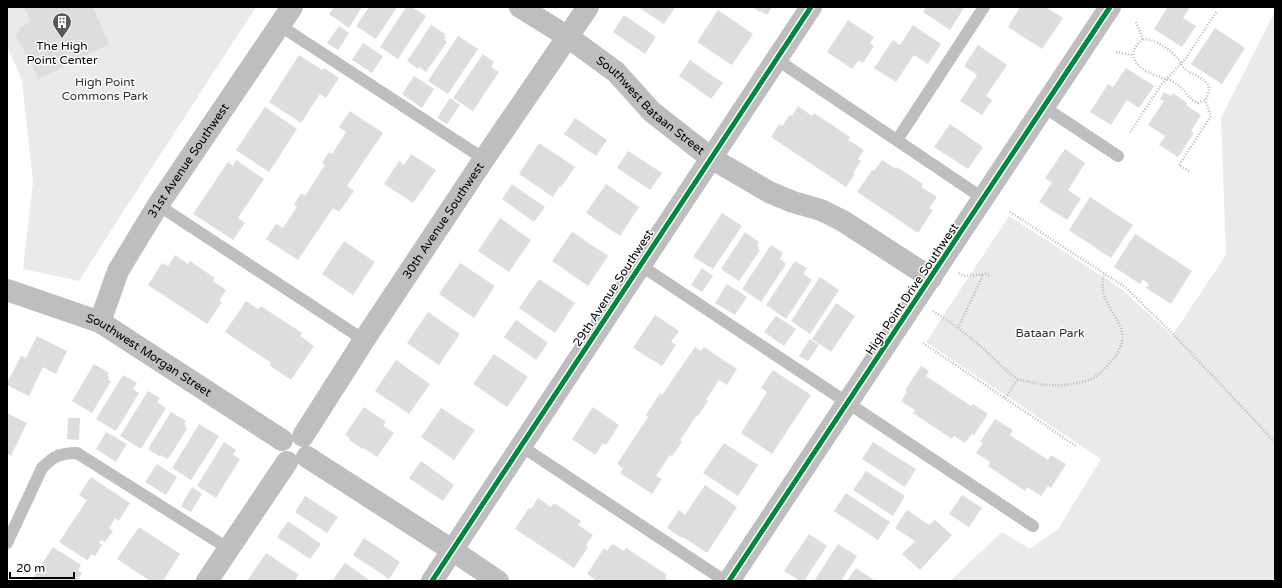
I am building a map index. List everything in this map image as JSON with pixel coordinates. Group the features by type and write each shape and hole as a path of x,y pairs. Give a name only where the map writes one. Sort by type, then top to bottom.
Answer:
{"street":[{"name":"31st Avenue Southwest","path":"100,322 118,270 158,205 292,7"},
{"name":"Southwest Bataan Street","path":"520,7 568,37 616,72 652,112 711,158 769,192 793,202 821,210 843,221 931,278"},
{"name":"30th Avenue Southwest","path":"303,436 364,340 484,159 588,7"},
{"name":"29th Avenue Southwest","path":"432,581 811,7"},
{"name":"High Point Drive Southwest","path":"729,581 984,199 1110,7"},
{"name":"Southwest Morgan Street","path":"7,290 100,322 282,440"},
{"path":"291,433 296,433 303,436 310,447 310,452 307,457 300,463 295,464 286,462 279,453 282,440 286,435 291,433"},
{"path":"307,457 498,581"},
{"path":"208,581 286,462"}],"lane":[{"path":"897,140 984,7"},
{"path":"279,25 484,159"},
{"path":"776,60 984,199"},
{"path":"1044,107 1118,156"},
{"path":"158,205 364,340"},
{"path":"640,265 1033,526"},
{"path":"521,446 725,581"},
{"path":"7,543 42,468 50,460 64,453 78,453 229,549"}],"path":[{"path":"1130,132 1162,84 1186,58 1217,11"},
{"path":"1136,22 1143,39"},
{"path":"1143,39 1160,44 1178,58 1184,68 1204,80 1209,89 1209,94 1205,100 1198,103 1194,101 1189,98 1176,84 1159,77 1137,64 1132,54 1137,44 1143,39"},
{"path":"1116,52 1132,54"},
{"path":"1189,172 1178,165 1210,116 1205,100"},
{"path":"1010,212 1125,287 1275,442"},
{"path":"955,270 964,276 986,274 990,276"},
{"path":"929,308 958,328 1018,379 1040,385 1061,386 1077,384 1095,378 1108,366 1119,350 1122,341 1119,324 1105,298 1103,291 1104,273"},
{"path":"958,328 983,275"},
{"path":"923,343 1076,446"},
{"path":"1005,398 1018,379"}],"green space":[{"name":"High Point Commons Park","path":"7,7 256,7 79,281 23,269 33,182 22,80 7,46"},
{"name":"Bataan Park","path":"1275,11 1275,581 950,581 1002,532 1030,549 1058,529 1101,459 926,342 1009,216 1123,290 1172,336 1226,255 1221,118"}],"building":[{"name":"The High Point Center","path":"24,7 93,7 109,44 39,79 15,34 20,31 19,28 31,22"},
{"path":"334,7 362,7 349,28 329,14"},
{"path":"369,7 397,7 376,39 356,26"},
{"path":"406,7 412,7 426,16 398,59 380,47"},
{"path":"638,7 672,7 674,9 664,24"},
{"path":"752,7 772,7 767,15"},
{"path":"926,7 964,8 950,30 923,12"},
{"path":"1020,7 1046,7 1063,18 1042,49 1008,27"},
{"path":"1164,7 1190,7 1183,18 1196,26 1182,47 1154,29 1167,8"},
{"path":"718,10 753,34 732,65 697,42"},
{"path":"624,15 656,37 645,54 613,32"},
{"path":"848,20 874,37 870,43 874,46 863,63 859,60 852,69 827,52"},
{"path":"431,25 445,34 444,37 446,38 444,40 447,42 426,72 419,67 418,69 407,61"},
{"path":"913,25 941,44 928,64 914,55 896,82 874,68 893,40 900,45"},
{"path":"339,26 349,33 338,50 327,43"},
{"path":"1215,28 1245,48 1222,84 1191,64"},
{"path":"458,36 478,49 448,94 428,81"},
{"path":"363,43 383,56 372,73 352,60"},
{"path":"978,45 1007,65 986,96 992,100 982,115 960,101 977,75 964,66"},
{"path":"483,54 494,62 491,67 499,72 473,111 453,98"},
{"path":"299,55 322,70 324,68 339,78 326,98 320,94 301,123 269,102"},
{"path":"690,60 723,83 711,99 679,76"},
{"path":"1126,68 1154,86 1139,108 1127,100 1111,125 1090,112 1108,84 1113,87"},
{"path":"414,76 434,89 422,108 402,94"},
{"path":"1164,92 1171,96 1173,93 1187,103 1186,105 1201,115 1191,131 1194,133 1178,157 1159,145 1165,136 1148,125 1164,101 1160,99"},
{"path":"450,98 460,105 447,124 437,118"},
{"path":"798,106 812,116 814,113 850,137 848,140 864,150 858,159 861,161 853,173 855,174 846,187 771,137 779,124 782,126 790,115 792,116"},
{"path":"265,107 297,129 269,172 236,150"},
{"path":"350,111 383,133 347,186 354,191 339,212 333,208 298,260 266,239 276,224 283,228 297,207 294,204 301,193 305,196 325,165 322,163 329,152 332,154 346,132 339,127"},
{"path":"575,118 607,140 596,156 564,134"},
{"path":"950,124 983,147 968,169 934,147"},
{"path":"539,143 575,167 553,197 519,174"},
{"path":"1065,149 1085,163 1068,190 1081,199 1067,220 1039,202 1052,183 1045,178"},
{"path":"628,151 662,173 650,190 617,168"},
{"path":"411,154 436,170 413,203 384,184 399,161 404,165"},
{"path":"236,160 264,179 238,218 245,223 233,240 193,214 228,162 233,166"},
{"path":"882,160 896,169 897,167 923,184 921,187 937,197 929,208 933,210 918,233 857,192 872,170 874,171"},
{"path":"512,184 545,207 534,222 502,199"},
{"path":"606,184 639,207 620,236 586,213"},
{"path":"1090,197 1133,225 1111,258 1069,230"},
{"path":"722,213 742,226 713,269 693,257"},
{"path":"500,218 531,240 509,272 478,251"},
{"path":"572,232 608,256 588,286 552,261"},
{"path":"745,232 759,242 757,245 759,247 758,249 760,250 739,281 721,269"},
{"path":"1135,234 1192,271 1171,304 1146,288 1149,284 1143,280 1140,284 1114,267"},
{"path":"344,241 375,262 353,295 322,274"},
{"path":"771,245 783,253 780,259 786,264 761,302 742,289"},
{"path":"175,255 188,264 190,261 215,278 213,281 226,290 219,301 222,302 207,324 148,285 162,263 168,266"},
{"path":"795,261 807,268 803,274 812,280 786,319 766,305"},
{"path":"460,263 495,286 474,318 439,294"},
{"path":"702,268 713,276 702,292 691,285"},
{"path":"820,277 839,290 810,334 791,321"},
{"path":"539,279 575,303 555,333 519,308"},
{"path":"727,284 747,297 735,315 715,303"},
{"path":"246,301 258,309 261,306 302,333 300,336 314,346 291,380 269,365 271,363 225,332"},
{"path":"836,303 855,316 831,352 812,339"},
{"path":"428,312 460,334 439,365 407,343"},
{"path":"655,315 679,331 671,342 676,345 662,366 633,348"},
{"path":"776,316 796,329 784,346 764,332"},
{"path":"516,320 548,343 536,360 504,337"},
{"path":"37,336 67,351 56,374 43,367 29,396 7,385 7,383 21,356 26,358"},
{"path":"810,339 819,345 808,361 799,356"},
{"path":"695,347 701,351 704,347 737,369 727,385 719,380 706,400 708,401 680,440 682,442 672,456 670,455 656,476 662,479 652,494 620,473 623,468 617,464 648,417 646,415 660,393 662,395"},
{"path":"494,354 528,377 507,407 473,384"},
{"path":"396,360 430,384 409,414 375,391"},
{"path":"94,364 109,373 107,376 110,377 108,380 111,381 92,413 72,401"},
{"path":"921,366 929,371 926,376 971,406 973,404 988,414 974,435 972,434 965,443 954,436 952,439 913,413 915,410 901,401 907,392 905,390"},
{"path":"773,370 811,395 772,454 741,433 767,392 761,388"},
{"path":"123,375 137,383 133,389 139,393 116,431 96,419"},
{"path":"148,391 160,398 157,402 166,408 141,449 120,436"},
{"path":"364,407 386,422 383,426 394,433 377,457 349,440 350,438 345,435"},
{"path":"593,407 619,425 606,445 603,443 595,455 572,439"},
{"path":"441,408 475,430 454,460 421,437"},
{"path":"171,412 186,421 184,424 186,425 185,427 187,429 168,459 160,455 159,456 148,449"},
{"path":"7,413 27,423 11,456 7,454"},
{"path":"68,418 80,418 79,440 67,439"},
{"path":"995,419 1013,430 1010,435 1048,460 1051,455 1066,464 1051,488 1048,486 1041,496 1027,487 1025,491 988,466 990,462 976,453 983,443 980,442"},
{"path":"199,424 219,436 191,480 172,468"},
{"path":"106,432 127,444 116,462 96,449"},
{"path":"224,442 236,450 233,455 240,459 216,498 197,486"},
{"path":"873,442 916,469 905,487 862,459"},
{"path":"724,443 758,465 738,496 703,473"},
{"path":"421,461 454,485 443,501 409,478"},
{"path":"157,464 177,477 166,495 145,482"},
{"path":"866,471 905,496 893,516 853,490"},
{"path":"91,477 130,503 119,521 115,518 109,528 113,531 105,542 101,540 99,543 102,545 95,556 92,554 87,560 59,542 87,500 79,495"},
{"path":"705,485 737,507 707,553 667,528 679,510 685,515"},
{"path":"192,487 202,494 191,512 181,506"},
{"path":"846,493 890,522 878,540 834,511"},
{"path":"962,495 982,508 969,527 949,514"},
{"path":"305,496 338,517 327,533 295,512"},
{"path":"538,498 551,507 554,503 581,521 578,525 593,535 586,545 588,547 574,568 515,529 529,508 531,509"},
{"path":"907,510 929,525 935,520 952,535 920,570 902,554 915,541 895,528"},
{"path":"288,521 321,544 310,559 277,537"},
{"path":"139,527 180,554 163,581 150,581 117,559"},
{"path":"809,534 827,546 804,581 800,581 784,571"},
{"path":"364,538 400,562 389,579 353,555"},
{"path":"612,544 624,551 626,548 667,575 665,578 668,581 597,581 587,574 604,548 607,551"},
{"path":"838,544 857,556 841,581 814,581"},
{"path":"53,547 81,565 78,570 82,573 77,581 31,581"},
{"path":"266,553 299,575 294,581 247,581"},
{"path":"345,563 371,581 332,581"},
{"path":"856,568 874,580 847,581"}],"cycle path":[{"path":"432,581 811,7"},
{"path":"729,581 1110,7"}],"place":[{"name":"The High Point Center","path":"62,39"}]}
